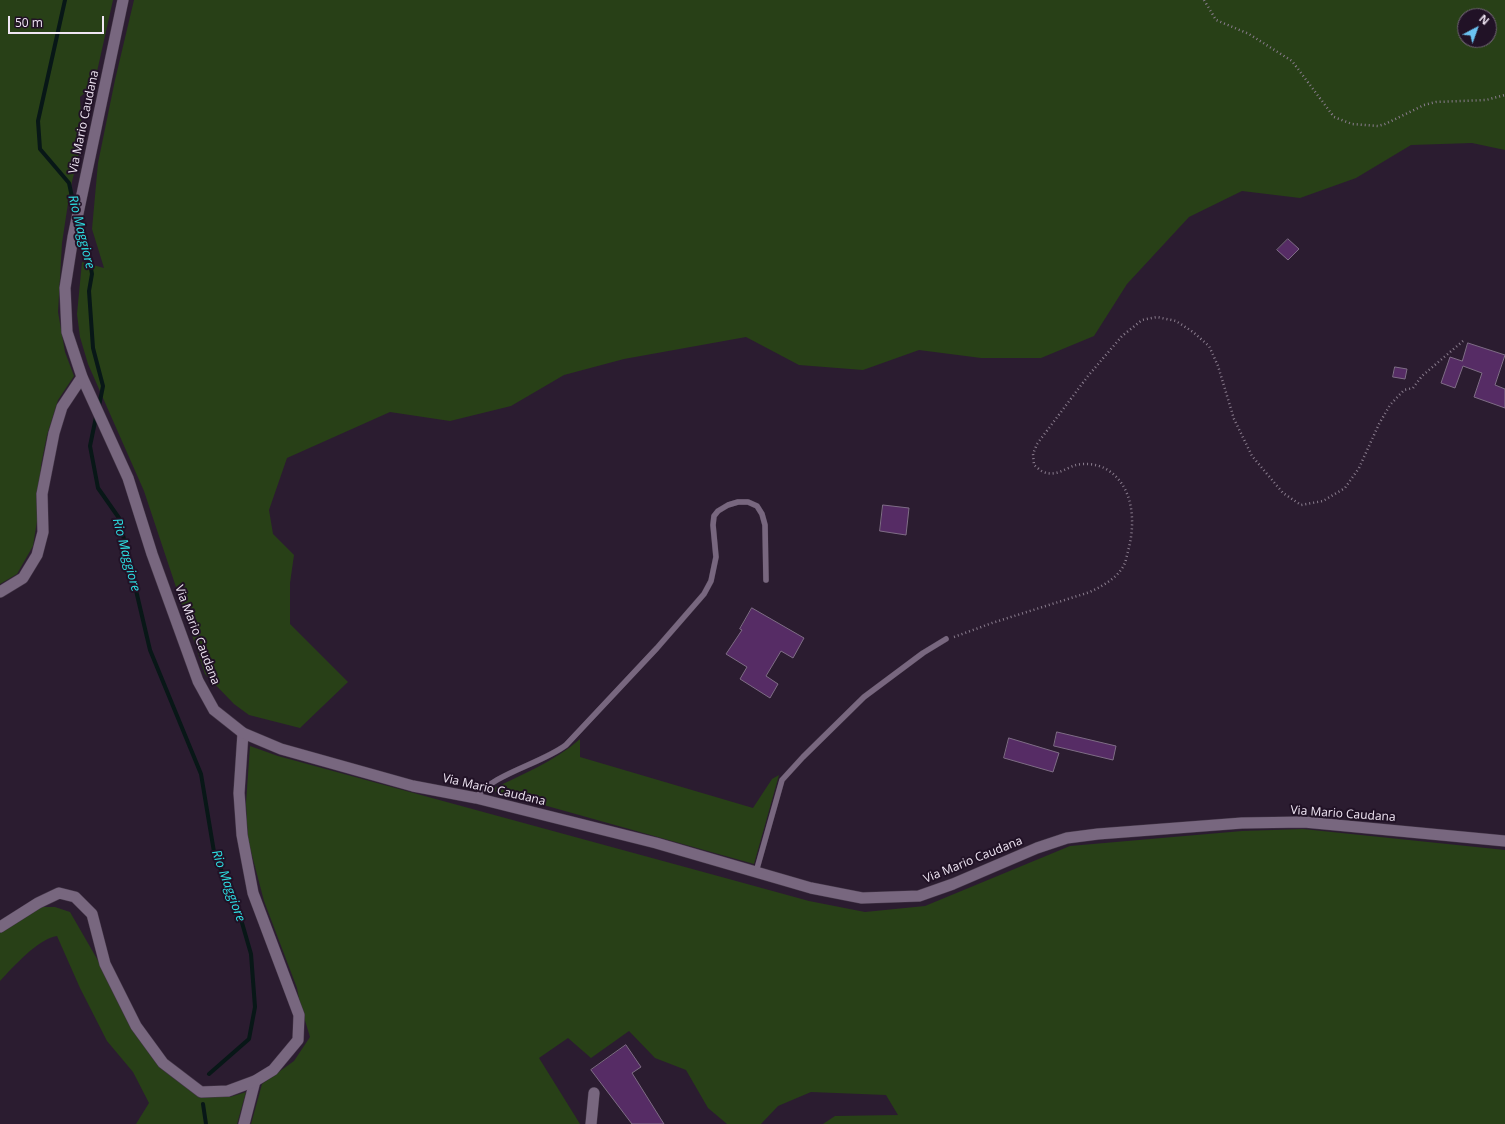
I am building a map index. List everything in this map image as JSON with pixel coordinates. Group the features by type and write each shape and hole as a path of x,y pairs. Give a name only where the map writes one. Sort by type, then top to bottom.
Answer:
{"main road":[{"name":"Via Mario Caudana","path":"123,0 75,225 65,288 67,332 82,377 128,478 152,554 198,681 214,710 243,733 281,749 413,786 476,798 656,843 811,888 862,898 919,896 953,884 1037,848 1067,838 1098,834 1242,823 1304,822 1505,841"},
{"path":"0,592 23,578 37,555 43,532 42,494 54,434 62,407 82,377"},
{"path":"0,927 38,903 59,893 75,897 92,914 105,964 136,1026 163,1063 201,1092 228,1091 255,1081 273,1070 298,1040 299,1015 253,893 242,835 239,793 243,733"},
{"path":"244,1124 255,1081"},
{"path":"591,1124 594,1093"}],"lane":[{"path":"476,798 486,787 498,779 544,758 566,745 676,627 704,594 711,581 716,557 713,525 714,516 718,511 728,505 738,502 748,502 757,506 762,514 765,525 766,580"},
{"path":"756,872 782,780 803,757 864,697 923,653 946,640"}],"path":[{"path":"1204,0 1216,20 1249,34 1292,61 1312,90 1334,117 1352,124 1378,126 1424,105 1436,102 1486,100 1505,96"},
{"path":"946,640 992,623 1090,592 1104,585 1115,576 1125,563 1131,542 1133,516 1128,495 1118,478 1105,468 1092,464 1077,465 1054,473 1044,472 1034,464 1033,454 1037,444 1088,376 1122,336 1142,320 1157,317 1176,321 1193,332 1209,346 1218,366 1234,419 1252,456 1283,493 1301,505 1323,501 1345,488 1359,468 1379,424 1390,405 1404,390 1413,388 1422,376 1463,341"}],"green space":[{"path":"0,0 113,0 94,85 80,97 82,141 70,190 62,243 58,312 65,352 74,376 58,400 47,435 41,465 38,515 33,546 17,574 0,584"},
{"path":"134,0 1505,0 1505,150 1472,143 1411,145 1356,178 1300,198 1242,191 1189,217 1127,284 1094,336 1041,358 981,358 919,350 863,370 799,365 746,337 624,359 564,375 511,406 450,421 390,412 287,458 269,510 273,534 294,555 290,583 290,624 348,682 300,728 249,715 234,704 205,674 144,491 88,364 80,337 77,314 82,262 104,268 92,229 98,163 115,80"},
{"path":"580,739 580,757 753,808 772,779 779,775 754,864 490,790 559,755"},
{"path":"250,746 278,756 809,901 865,912 925,906 1070,846 1242,831 1303,829 1505,850 1505,1124 823,1124 835,1116 898,1115 886,1095 811,1092 778,1106 761,1124 727,1124 708,1108 686,1070 655,1058 629,1031 591,1058 568,1038 539,1058 580,1124 251,1124 262,1084 294,1061 310,1037 300,1004 297,988 264,901 248,840 246,803"},
{"path":"41,907 55,907 70,912 100,964 132,1027 159,1067 199,1097 230,1097 246,1092 237,1124 136,1124 149,1103 133,1072 107,1041 80,988 57,936 50,938 34,947 0,981 0,933"}],"building":[{"path":"1288,239 1299,249 1288,260 1277,250"},
{"path":"1468,343 1505,355 1495,385 1505,389 1505,408 1474,397 1482,373 1463,366 1455,388 1441,383 1450,357 1462,361"},
{"path":"1395,367 1407,369 1405,379 1393,377"},
{"path":"883,505 909,508 906,535 880,531"},
{"path":"752,608 804,638 793,658 781,651 766,676 778,684 770,698 740,679 747,667 726,654 742,630 740,629"},
{"path":"1057,732 1116,746 1113,760 1054,746"},
{"path":"1009,738 1059,753 1053,772 1004,758"},
{"path":"626,1045 641,1067 632,1073 664,1124 632,1124 591,1070"}],"waterway":[{"name":"Rio Maggiore","path":"65,0 38,121 40,149 69,183 75,211"},
{"name":"Rio Maggiore","path":"79,221 86,241 92,274 89,291 93,348 103,386 99,406"},
{"name":"Rio Maggiore","path":"96,417 90,446 98,488 119,518 150,650 201,774 215,858 234,895 251,954 255,1007 249,1039 209,1074"},
{"name":"Rio Maggiore","path":"203,1104 206,1124"}]}
